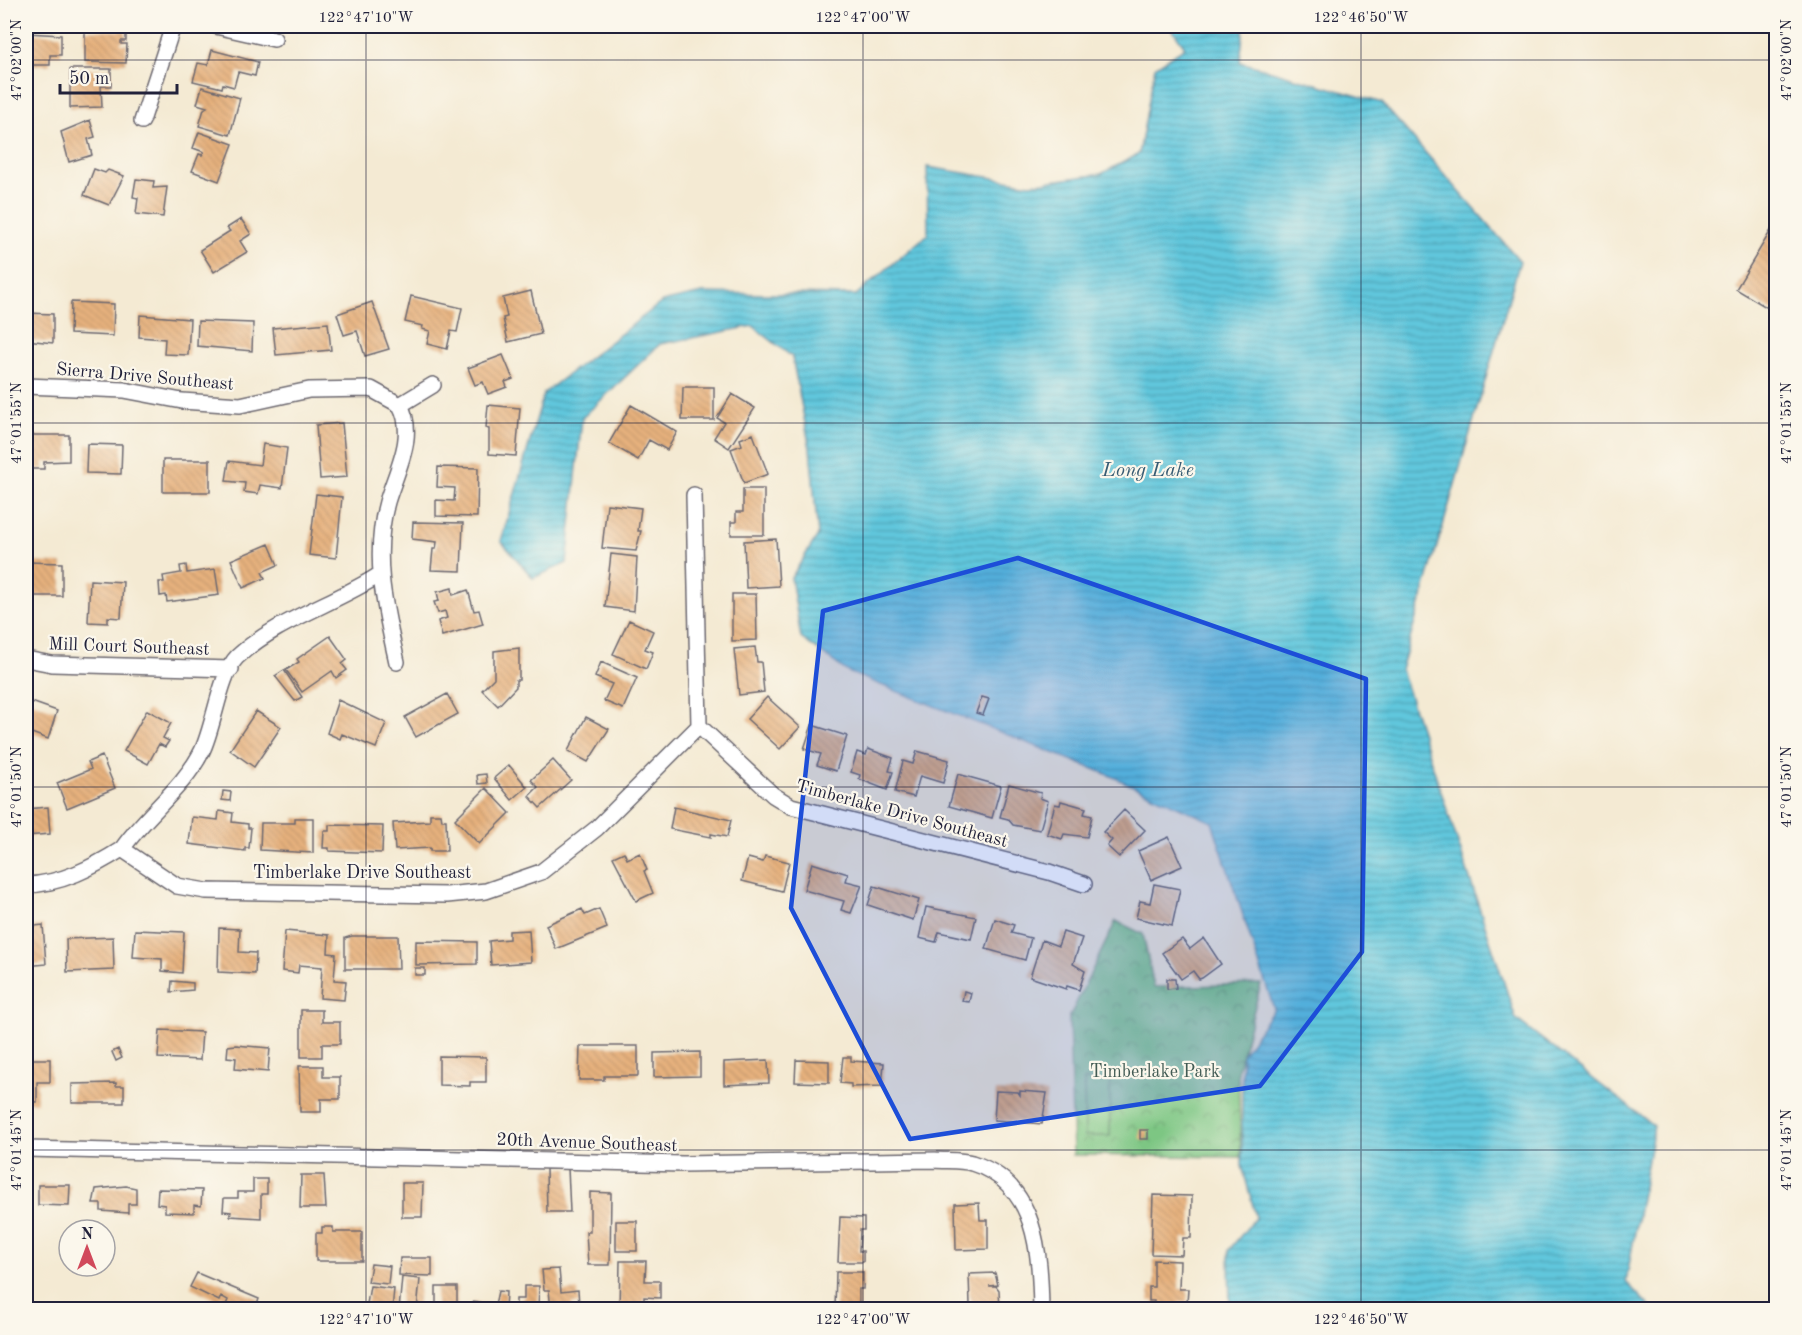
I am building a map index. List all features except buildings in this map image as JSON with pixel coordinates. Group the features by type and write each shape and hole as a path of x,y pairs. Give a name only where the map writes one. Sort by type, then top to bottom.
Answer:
{"street":[{"path":"142,121 173,26"},
{"path":"216,26 274,39"},
{"path":"397,662 379,576 380,536 406,438 407,418 400,405 433,385"},
{"name":"Sierra Drive Southeast","path":"26,386 124,390 182,401 240,405 309,390 370,389 400,405"},
{"path":"694,495 699,726"},
{"path":"26,885 46,885 93,867 122,849 133,833 183,780 202,751 236,658 289,622 354,592 379,576"},
{"name":"Mill Court Southeast","path":"26,658 52,664 231,669"},
{"name":"Timberlake Drive Southeast","path":"122,849 177,886 206,891 447,895 486,891 541,872 561,857 597,828 699,726 773,795 791,806 1049,872 1084,884"},
{"name":"20th Avenue Southeast","path":"26,1149 683,1164 935,1160 971,1163 1005,1182 1025,1206 1038,1249 1041,1310"}],"highlighted area":[{"path":"1018,558 1366,679 1362,952 1260,1086 910,1139 791,908 823,611"}],"green space":[{"name":"Timberlake Park","path":"1116,921 1143,934 1154,987 1261,984 1238,1069 1241,1157 1073,1155 1069,1018"},
{"path":"1084,1080 1110,1080 1110,1136 1085,1136"}],"water":[{"name":"Long Lake","path":"1170,26 1244,26 1240,62 1382,103 1520,261 1401,670 1516,1019 1654,1126 1626,1282 1652,1309 1230,1309 1229,1250 1256,1217 1242,1166 1242,1055 1274,1009 1212,822 1109,775 848,672 801,638 791,578 818,535 810,448 792,357 753,326 660,344 582,418 567,563 533,578 501,541 544,393 662,302 702,293 856,295 928,234 927,167 1030,184 1101,174 1139,154 1155,67 1185,47"}]}
